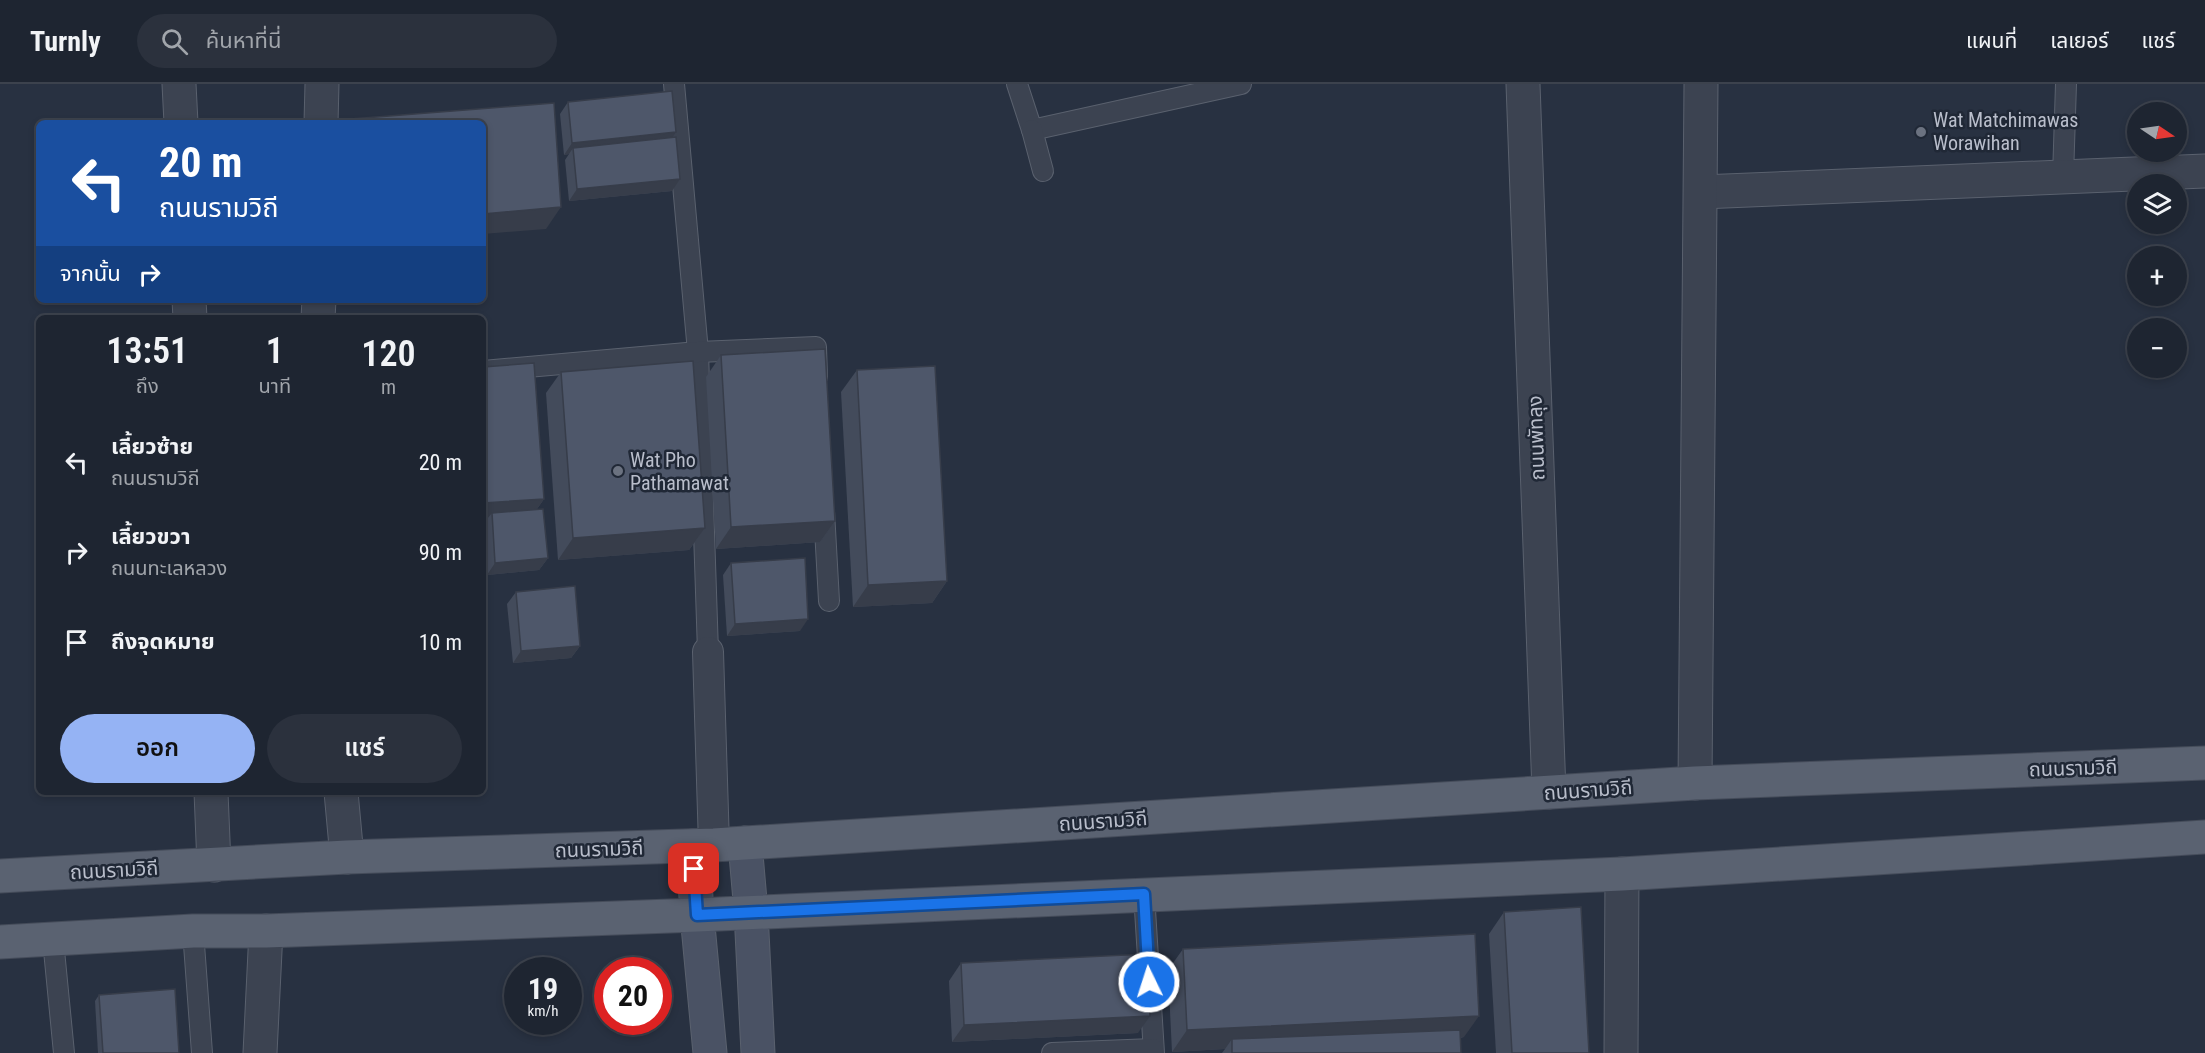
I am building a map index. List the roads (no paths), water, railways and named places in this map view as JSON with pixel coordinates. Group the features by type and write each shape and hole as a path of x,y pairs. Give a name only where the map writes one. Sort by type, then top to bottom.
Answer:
{"main road":[{"name":"ถนนรามวิถี","path":"0,876 347,857 717,845 1695,783 2205,763"},
{"path":"0,942 193,931 266,931 697,915 1622,874 2205,837"},
{"path":"717,845 752,912 758,1053"},
{"path":"710,1053 697,915 717,845"}],"street":[{"path":"179,84 181,120"},
{"path":"321,120 322,84"},
{"name":"ถนนพัทลุง","path":"1523,84 1549,792"},
{"path":"1695,783 1701,84"},
{"path":"1701,192 2205,171"},
{"path":"708,652 717,845"},
{"path":"211,795 214,865"},
{"path":"341,795 347,857"},
{"path":"1622,874 1622,1053"},
{"path":"260,1053 266,931"}],"lane":[{"path":"674,84 698,352 708,652"},
{"path":"1017,84 1043,171"},
{"path":"1032,130 1241,84"},
{"path":"2063,177 2066,84"},
{"path":"486,371 698,352 816,347 818,393"},
{"path":"823,497 829,601"},
{"path":"1052,1053 1154,1051 1144,894"},
{"path":"193,931 202,1053"},
{"path":"53,940 64,1053"}],"place":[{"name":"Wat Matchimawas Worawihan","path":"1921,132"},
{"name":"Wat Pho Pathamawat","path":"618,471"}]}
